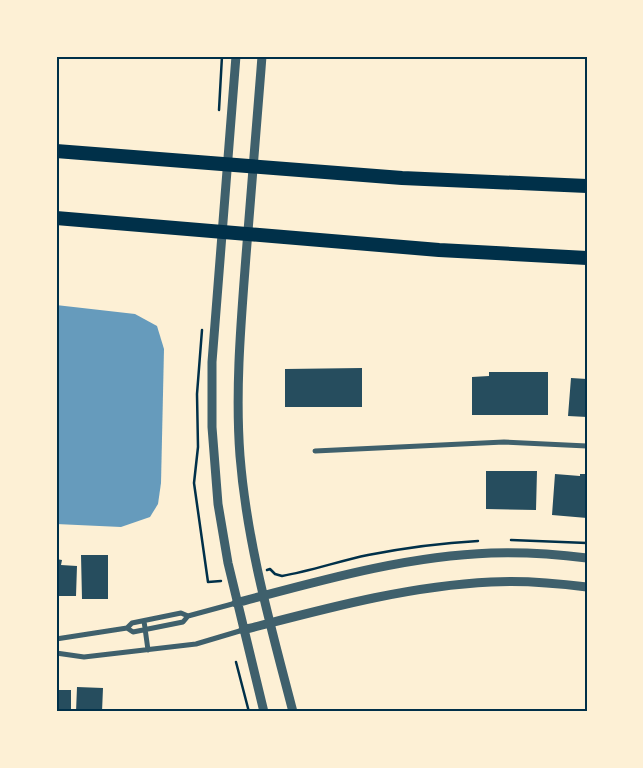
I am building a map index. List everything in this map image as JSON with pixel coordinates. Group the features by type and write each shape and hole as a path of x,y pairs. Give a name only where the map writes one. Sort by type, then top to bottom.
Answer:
{"highway":[{"path":"56,150 402,178 587,186"},
{"path":"56,218 440,250 587,258"}],"street":[{"path":"236,56 212,362 212,427 218,504 236,603 264,712"},
{"path":"262,56 238,375 240,456 250,536 262,596 292,712"},
{"path":"315,451 504,442 587,446"},
{"path":"127,628 133,632 183,622 188,616 262,596 352,574 421,560 491,553 562,555 587,558"},
{"path":"56,653 84,656 196,644 244,630 358,602 425,589 492,582 560,584 587,587"},
{"path":"56,639 127,628 132,623 181,613 188,616"},
{"path":"144,620 148,650"}],"path":[{"path":"236,662 249,712"}],"water":[{"path":"56,305 135,314 157,326 164,349 161,483 158,504 150,517 121,527 56,524"}],"building":[{"path":"362,368 362,407 285,407 285,369"},
{"path":"489,372 548,372 548,415 472,415 472,377 489,376"},
{"path":"571,378 587,379 587,417 568,416"},
{"path":"486,471 537,471 536,510 486,509"},
{"path":"555,474 580,476 580,474 587,474 587,518 552,515"},
{"path":"81,555 108,555 108,599 82,599"},
{"path":"56,559 62,560 61,565 77,566 76,596 56,596"},
{"path":"77,687 103,688 102,712 76,712"},
{"path":"56,690 71,690 71,712 56,712"}]}
